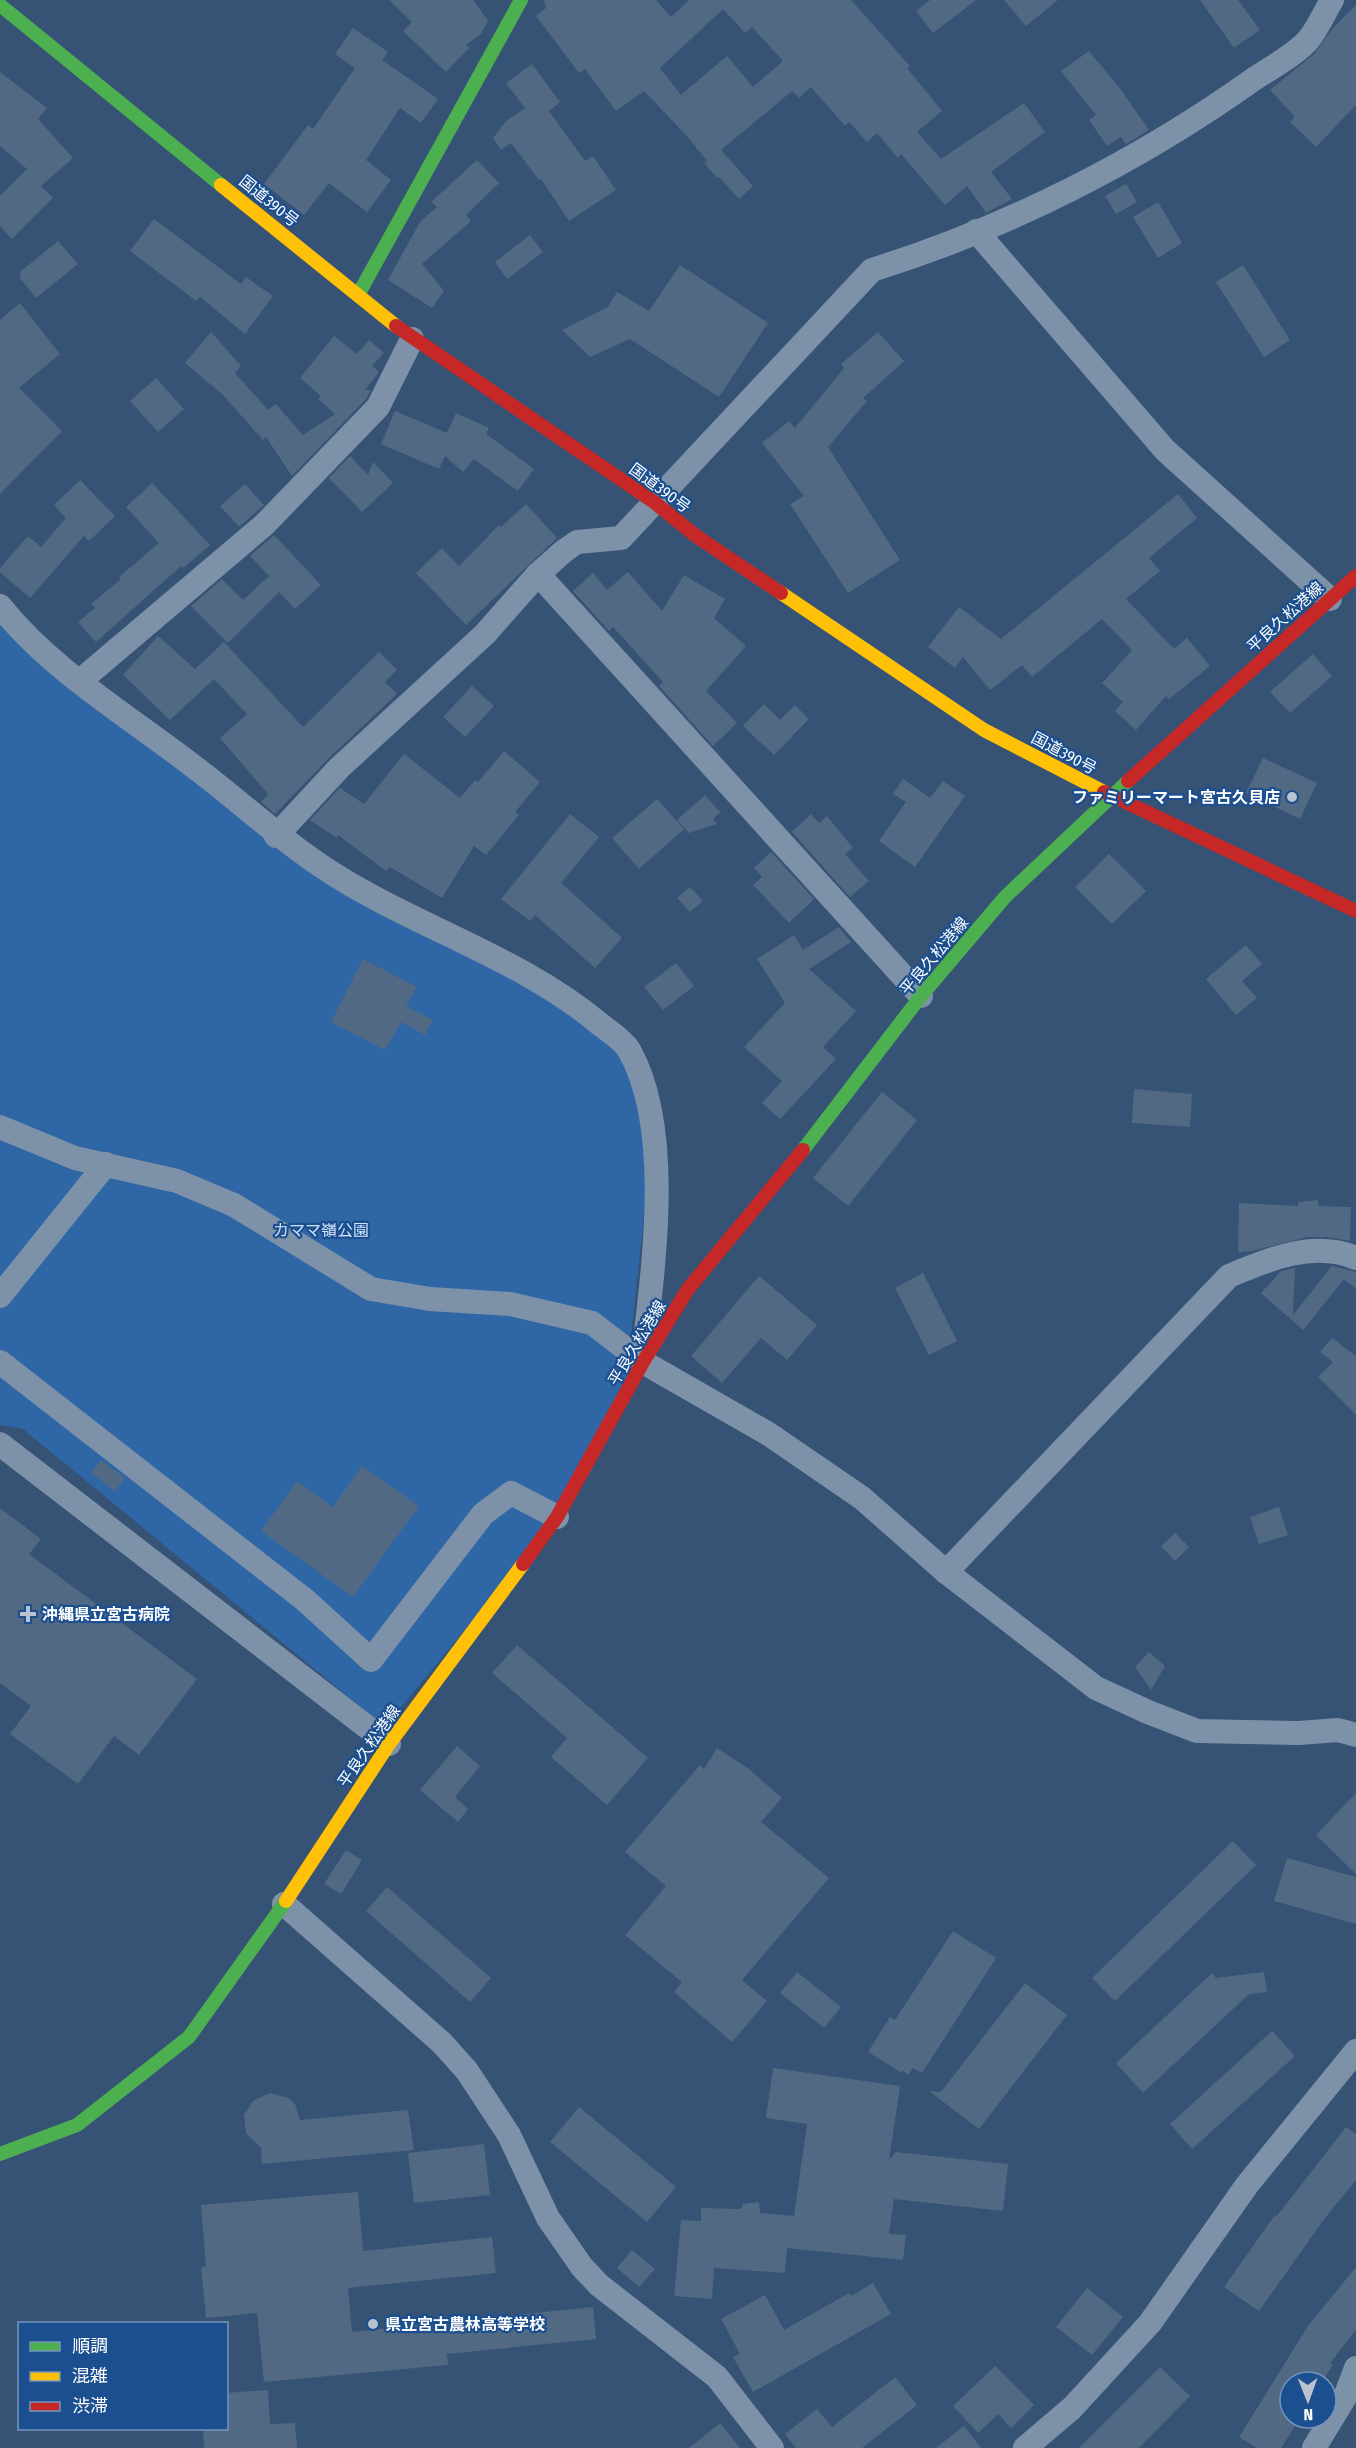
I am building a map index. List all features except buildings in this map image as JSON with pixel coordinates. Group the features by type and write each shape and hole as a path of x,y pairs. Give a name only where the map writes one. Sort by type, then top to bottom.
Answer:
{"main road":[{"path":"358,295 521,0"},
{"name":"国道390号","path":"0,5 13,18 412,339 654,502 696,536 984,729 1111,796 1356,911"},
{"name":"平良久松港線","path":"0,2154 77,2125 189,2037 284,1904 389,1744 557,1517 643,1362 688,1289 842,1101 921,996 1005,897 1111,796 1356,576"}],"street":[{"path":"276,836 339,768 485,634 538,574 577,542 621,538 872,270 913,257 976,231 1077,185 1212,109 1308,41 1332,0"},
{"path":"976,231 1165,450 1330,599"},
{"path":"80,681 265,524 370,416 378,407 412,339"},
{"path":"538,574 921,996"},
{"path":"0,606 37,646 194,767 276,836 337,877 518,970 586,1012 627,1047 639,1069 652,1124 658,1223 643,1362"},
{"path":"0,1127 75,1158 177,1181 234,1204 371,1289 430,1299 510,1304 592,1323 643,1362 767,1433 862,1498 946,1572 1096,1688 1197,1731 1299,1733 1338,1730 1356,1736"},
{"path":"0,1296 106,1164"},
{"path":"946,1572 1229,1276 1267,1260 1313,1250 1338,1250 1356,1258"},
{"path":"0,1362 306,1600 371,1660 483,1514 511,1493 557,1517"},
{"path":"0,1444 389,1744"},
{"path":"284,1904 442,2043 467,2071 509,2135 548,2218 582,2266 599,2285 717,2377 772,2448"},
{"path":"1025,2448 1072,2408 1150,2323 1247,2185 1356,2051"},
{"path":"1314,2448 1345,2397 1356,2368"}],"green space":[{"name":"カママ嶺公園","path":"0,595 80,681 276,836 628,1047 653,1133 631,1337 650,1351 557,1517 385,1727 23,1429 0,1425"}],"traffic: fast":[{"path":"358,295 521,0"},
{"path":"0,5 221,185"},
{"path":"803,1150 921,996 1005,897 1128,781"},
{"path":"0,2154 77,2125 189,2037 286,1901"}],"traffic: slow":[{"path":"221,185 396,326"},
{"path":"781,593 984,730 1104,792"},
{"path":"286,1901 389,1744 523,1564"}],"traffic: jam":[{"path":"396,326 654,502 696,536 781,593"},
{"path":"1128,781 1356,576"},
{"path":"1104,792 1356,911"},
{"path":"523,1564 557,1517 643,1362 688,1289 803,1150"}],"place":[{"name":"ファミリーマート宮古久貝店","path":"1292,797"},
{"name":"沖縄県立宮古病院","path":"28,1614"},
{"name":"県立宮古農林高等学校","path":"373,2324"}]}
